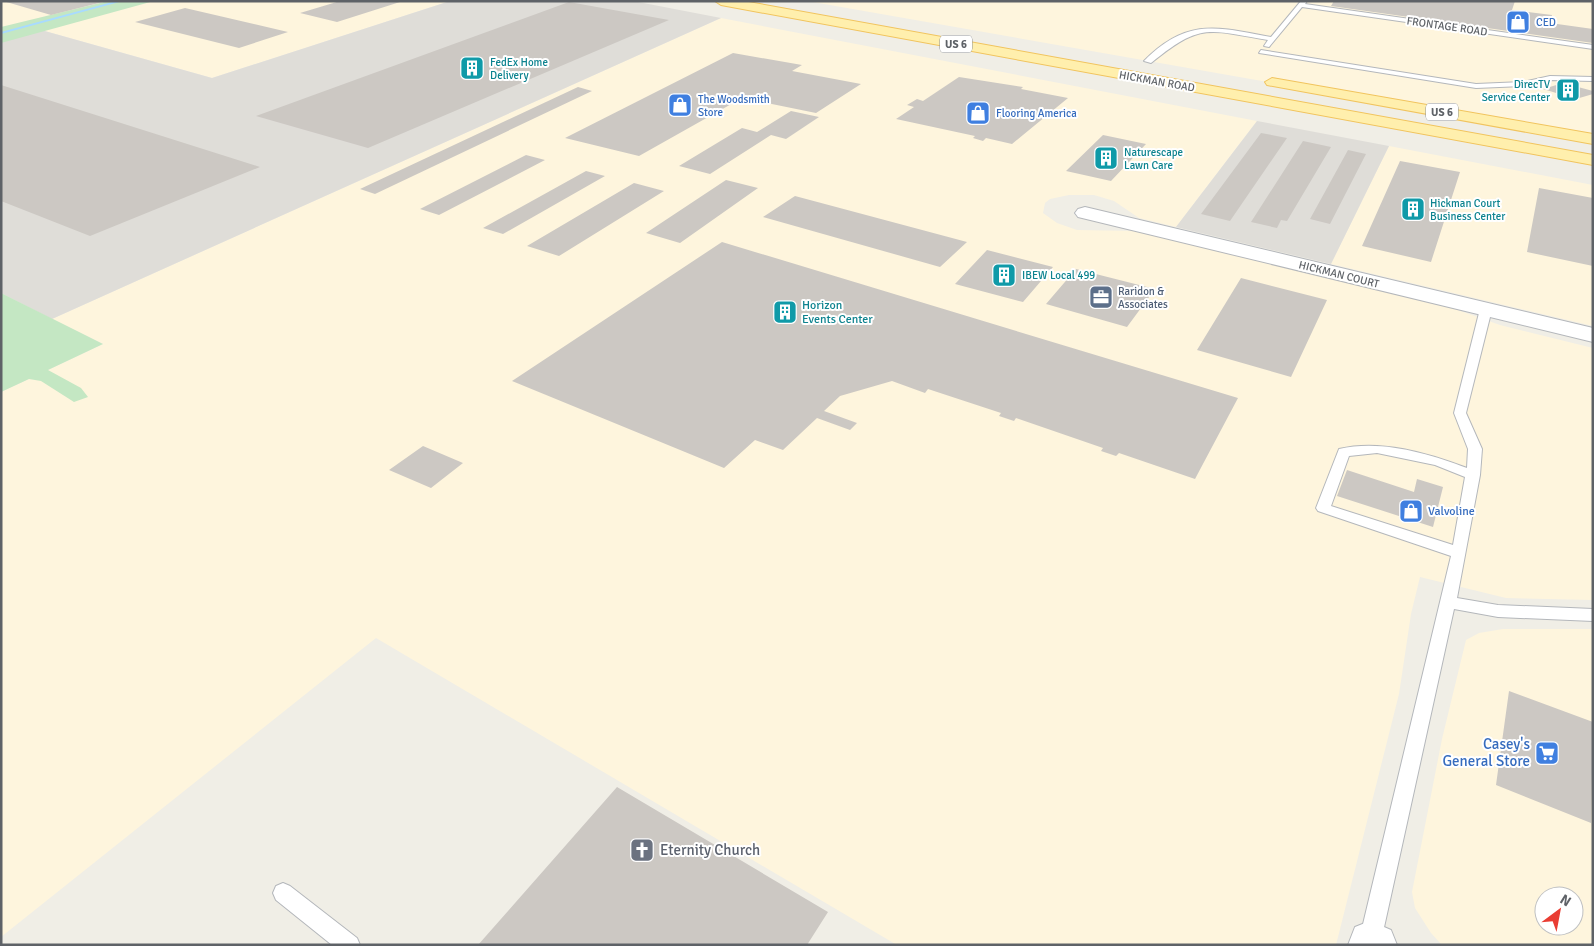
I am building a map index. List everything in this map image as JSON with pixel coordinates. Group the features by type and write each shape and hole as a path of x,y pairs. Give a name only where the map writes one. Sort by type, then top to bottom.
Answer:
{"main road":[{"name":"HICKMAN ROAD","path":"721,1 748,3 1593,160"},
{"name":"HICKMAN ROAD","path":"1143,60 1164,64"},
{"name":"US 6","path":"1262,81 1593,139"}],"street":[{"name":"HICKMAN COURT","path":"1085,213 1593,335"}],"lane":[{"path":"1302,3 1261,52 1476,86 1523,84 1550,78 1593,79"},
{"name":"FRONTAGE ROAD","path":"1302,3 1593,47"},
{"path":"1143,60 1175,40 1195,31 1217,30 1272,39"},
{"path":"1372,944 1448,602 1473,475 1474,448 1460,413 1486,309"},
{"path":"1458,553 1323,508 1344,452 1377,449 1439,462 1473,475"},
{"path":"1448,602 1498,611 1593,615"},
{"path":"283,893 349,945"}],"shaded area":[{"path":"1,1 450,1 212,78 27,26 1,33"},
{"path":"450,1 633,1 721,18 52,319 1,293 1,33 27,26 212,78"},
{"path":"807,1 1593,1 1593,139 1291,86"},
{"path":"721,18 1257,121 1176,227 1139,218 1114,201 1094,195 1069,195 1050,199 1045,203 1043,213 1057,223 1077,230 1135,231 1455,309 1500,325 1593,348 1593,600 1506,598 1420,577 1411,614 1399,694 1336,945 897,945 376,638 1,937 1,392 103,344 52,319"},
{"path":"1257,121 1389,146 1331,264 1176,227"},
{"path":"1389,146 1593,185 1593,326 1331,264"},
{"path":"1503,629 1593,629 1593,945 1442,945 1431,933 1415,908 1412,892 1442,739 1466,640 1479,633"}],"green space":[{"path":"108,1 154,1 1,43 1,27"},
{"path":"1,293 103,344 48,370 81,388 88,397 74,402 41,381 29,379 1,392"}],"building":[{"path":"3,1 102,1 103,2 51,15"},
{"path":"340,1 400,2 337,22 300,13"},
{"path":"1334,1 1515,1 1512,10 1552,15 1550,23 1593,29 1593,43 1331,6"},
{"name":"FedEx Home Delivery","path":"569,2 669,20 368,148 256,116"},
{"path":"185,8 288,32 239,48 135,22"},
{"name":"The Woodsmith Store","path":"733,53 802,65 792,71 861,84 816,113 742,98 639,156 565,138"},
{"name":"Flooring America","path":"959,77 1023,87 1021,89 1068,98 1012,144 986,138 983,141 973,138 975,136 896,119 914,107 907,105 917,99 923,101"},
{"name":"DirecTV Service Center","path":"1563,83 1593,91 1593,94 1576,99 1543,89"},
{"path":"1,85 260,167 90,236 1,201"},
{"path":"578,87 592,91 375,194 360,189"},
{"path":"791,111 819,117 786,139 771,135 710,174 679,166 742,128 757,132"},
{"path":"1261,133 1287,138 1230,221 1201,214"},
{"name":"Naturescape Lawn Care","path":"1103,135 1146,144 1111,181 1066,171"},
{"path":"1303,141 1331,147 1287,221 1281,220 1277,228 1251,222"},
{"path":"1348,150 1366,154 1330,224 1310,219"},
{"path":"526,155 545,160 439,215 420,209"},
{"name":"Hickman Court Business Center","path":"1400,161 1460,172 1431,262 1362,246"},
{"path":"586,171 605,176 503,234 483,228"},
{"path":"726,180 758,188 680,243 646,233"},
{"path":"634,183 664,191 559,256 527,246"},
{"path":"1539,188 1593,198 1593,266 1527,252"},
{"path":"795,196 967,242 940,267 763,217"},
{"name":"Horizon Events Center","path":"722,242 1238,398 1195,479 1119,453 1116,456 1101,451 1103,448 1016,418 1014,421 999,416 1001,413 928,389 925,393 892,381 840,396 824,411 857,423 850,430 817,418 783,450 755,440 724,468 512,381"},
{"name":"IBEW Local 499","path":"987,250 1053,267 1023,302 955,284"},
{"name":"Raridon & Associates","path":"1076,269 1155,289 1127,327 1046,304"},
{"path":"1241,278 1327,300 1291,377 1197,350"},
{"path":"423,446 463,463 431,488 389,470"},
{"name":"Valvoline","path":"1347,470 1414,492 1417,479 1443,487 1433,527 1337,496"},
{"name":"Casey's General Store","path":"1509,691 1593,722 1591,823 1496,785"},
{"name":"Eternity Church","path":"617,787 828,912 807,945 478,945"}],"waterway":[{"path":"1,33 121,1"}],"place":[{"name":"CED","path":"1518,22"},
{"name":"FedEx Home Delivery","path":"472,68"},
{"name":"DirecTV Service Center","path":"1568,90"},
{"name":"The Woodsmith Store","path":"680,105"},
{"name":"Flooring America","path":"978,113"},
{"name":"Naturescape Lawn Care","path":"1106,158"},
{"name":"Hickman Court Business Center","path":"1413,209"},
{"name":"IBEW Local 499","path":"1004,275"},
{"name":"Raridon & Associates","path":"1101,297"},
{"name":"Horizon Events Center","path":"785,312"},
{"name":"Valvoline","path":"1411,511"},
{"name":"Casey's General Store","path":"1547,753"},
{"name":"Eternity Church","path":"642,850"}]}
